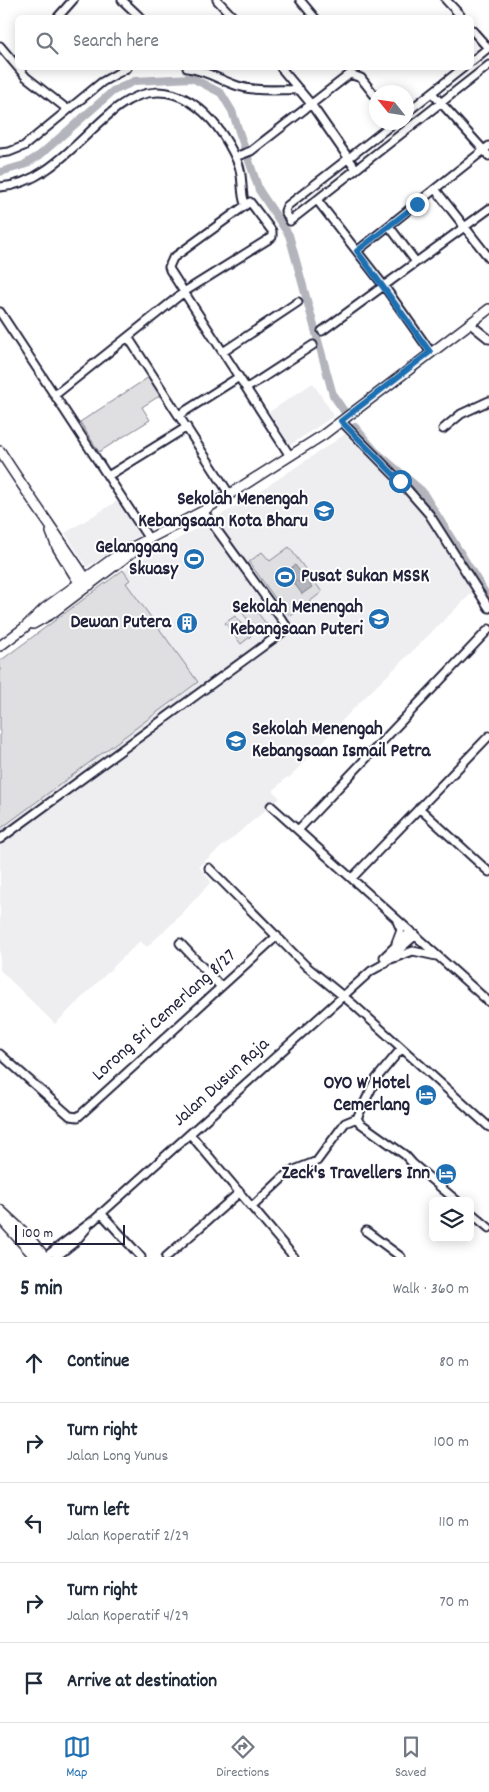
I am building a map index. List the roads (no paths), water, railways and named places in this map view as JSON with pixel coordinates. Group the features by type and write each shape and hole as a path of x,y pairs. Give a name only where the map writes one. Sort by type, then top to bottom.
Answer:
{"main road":[{"path":"0,646 24,628 45,608 85,584 150,538 230,495 341,421 489,309"},
{"path":"0,451 49,528 63,543 85,584"},
{"path":"0,1210 45,1257"},
{"path":"0,1218 35,1257"},
{"path":"26,1247 28,1257"}],"street":[{"path":"60,15 72,0"},
{"path":"122,0 137,15"},
{"path":"217,0 231,15"},
{"path":"300,0 312,15"},
{"path":"446,0 460,15"},
{"path":"474,32 488,48 474,59"},
{"path":"0,46 15,57"},
{"path":"384,130 287,206 285,211 290,221 489,65"},
{"path":"22,70 26,77 67,109"},
{"path":"0,153 9,152 24,146 102,82 123,70"},
{"path":"196,70 210,73 246,87 300,90"},
{"path":"283,70 311,104 356,169"},
{"path":"414,107 461,70"},
{"path":"235,156 248,152 350,74 361,78 369,88"},
{"path":"357,251 435,189 487,151 432,93"},
{"path":"0,187 22,182 37,175 83,140 119,107 149,94 181,96 193,102 206,114 235,156 242,172 245,204"},
{"path":"435,189 489,258"},
{"path":"317,200 384,286 430,352"},
{"path":"55,395 184,292 272,237 272,231 254,204 250,202 171,260 170,270 184,292 239,377 247,388 290,456"},
{"path":"322,331 489,209"},
{"path":"389,226 416,262"},
{"path":"223,352 298,302"},
{"path":"0,312 150,538"},
{"path":"469,323 489,339"},
{"path":"128,337 230,495"},
{"path":"247,388 313,344"},
{"path":"179,415 239,377"},
{"path":"443,429 461,414 489,401"},
{"path":"341,421 400,481 429,514 489,608"},
{"path":"108,476 187,427"},
{"path":"0,839 288,628 203,511"},
{"path":"298,829 489,629"},
{"path":"352,878 489,736"},
{"path":"271,806 489,1002"},
{"path":"419,808 489,872"},
{"path":"209,868 306,966 343,996 489,1127"},
{"path":"392,950 401,930 394,916"},
{"name":"Jalan Dusun Raja","path":"372,971 392,950 413,933"},
{"name":"Jalan Dusun Raja","path":"56,1257 75,1242 101,1213 343,996 386,961 413,933"},
{"name":"Lorong Sri Cemerlang 8/27","path":"0,1054 70,1116 76,1118 276,936"},
{"path":"180,944 221,987"},
{"path":"386,961 413,951 422,951 440,958"},
{"path":"252,1207 289,1172 317,1161 345,1123 357,1118 376,1079 401,1049"},
{"path":"357,1118 360,1123 405,1155 452,1197"},
{"path":"190,1134 294,1257"},
{"path":"166,1257 240,1192"},
{"path":"101,1213 141,1257"},
{"path":"474,1215 489,1228"},
{"name":"Jalan Dusun Raja","path":"45,1257 94,1220"},
{"path":"366,1231 401,1257"}],"water":[{"path":"295,565 312,587 302,594 286,572"}],"waterway":[{"path":"0,172 24,165 40,155 113,91 135,81 192,78 221,93 232,111 259,190 289,235 333,395 344,411"},
{"path":"355,427 375,451 422,491 489,599"}],"place":[{"name":"Sekolah Menengah Kebangsaan Kota Bharu","path":"324,511"},
{"name":"Gelanggang Skuasy","path":"194,559"},
{"name":"Pusat Sukan MSSK","path":"285,577"},
{"name":"Sekolah Menengah Kebangsaan Puteri","path":"379,619"},
{"name":"Dewan Putera","path":"187,623"},
{"name":"Sekolah Menengah Kebangsaan Ismail Petra","path":"236,741"},
{"name":"OYO W Hotel Cemerlang","path":"426,1095"},
{"name":"Zeck's Travellers Inn","path":"446,1174"}]}
